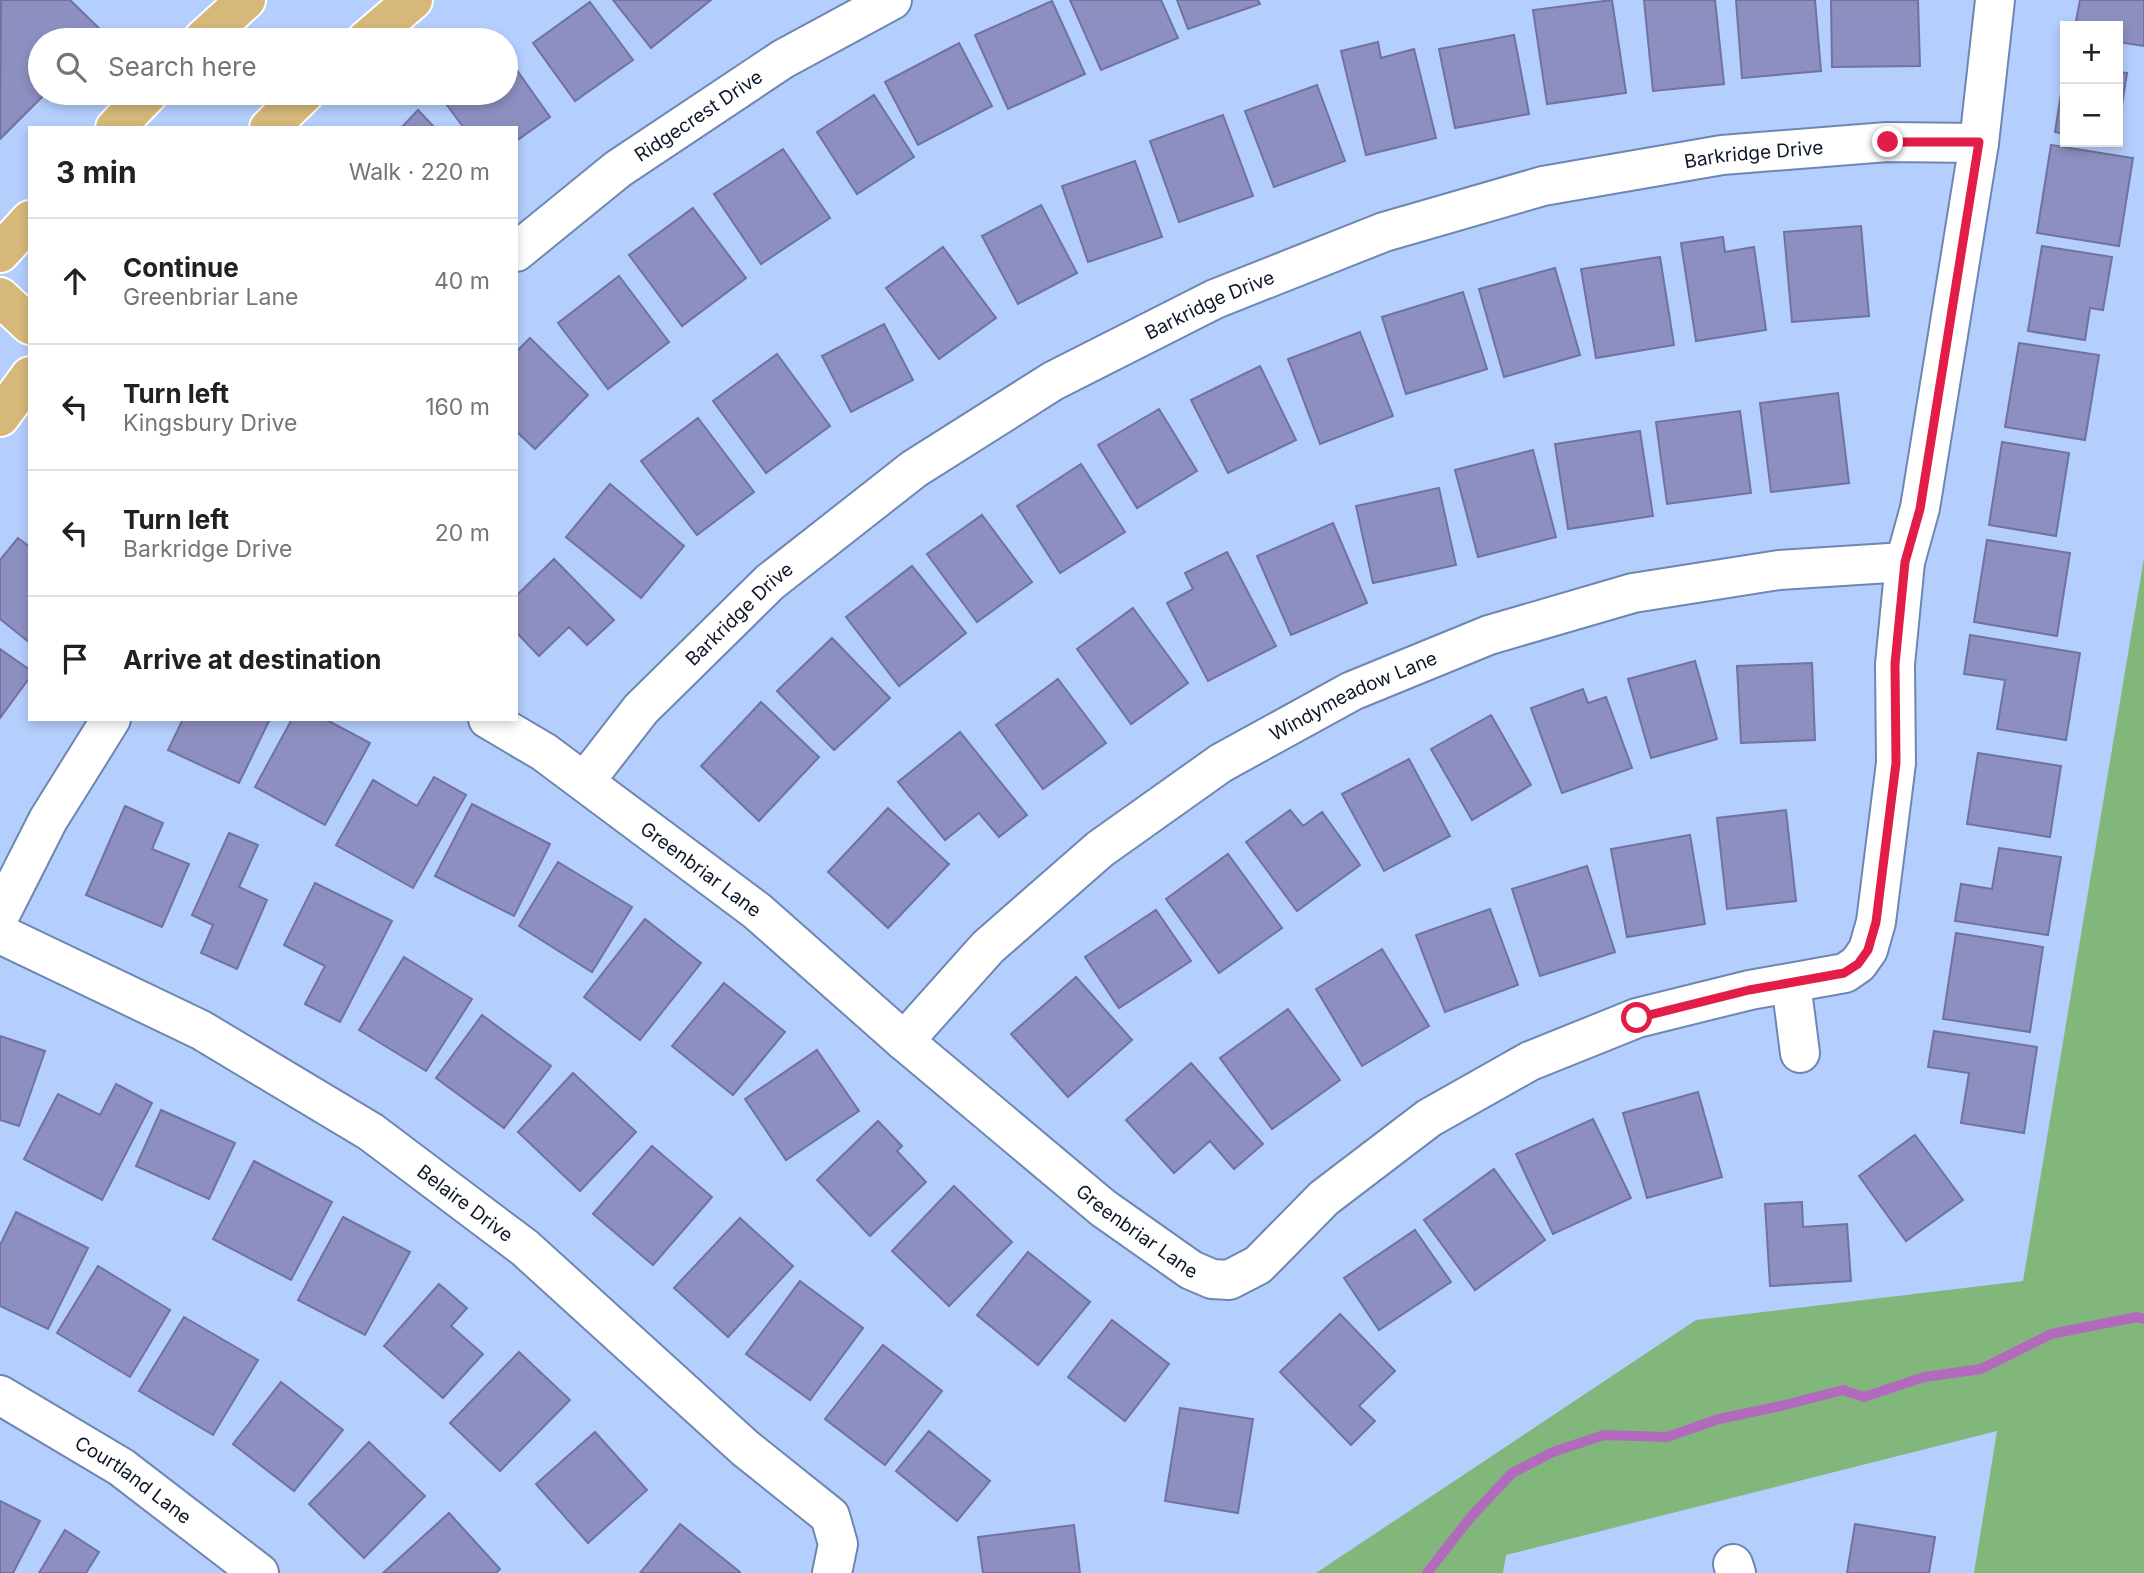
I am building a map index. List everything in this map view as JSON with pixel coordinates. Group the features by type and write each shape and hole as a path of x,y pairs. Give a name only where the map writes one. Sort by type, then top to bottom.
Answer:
{"main road":[{"path":"215,28 246,0"},
{"path":"380,28 413,0"},
{"path":"117,126 137,105"},
{"path":"271,126 293,105"},
{"path":"0,253 28,222"},
{"path":"0,297 28,323"},
{"path":"0,417 28,379"}],"street":[{"name":"Ridgecrest Drive","path":"518,250 618,169 783,59 892,0"},
{"path":"1905,562 1920,509 1979,142 1995,0"},
{"name":"Barkridge Drive","path":"585,781 640,709 770,582 914,469 1053,381 1215,299 1384,232 1543,186 1723,155 1888,142 1979,142"},
{"name":"Greenbriar Lane","path":"491,721 544,752 585,781 757,911 904,1041 1103,1208 1191,1270 1212,1279 1229,1280 1258,1265 1324,1198 1429,1118 1530,1061 1637,1018 1749,990 1844,973 1858,964 1868,950 1876,922 1896,763 1895,664 1905,562"},
{"name":"Windymeadow Lane","path":"904,1041 988,947 1100,849 1221,763 1352,691 1489,635 1633,593 1779,570 1905,562"},
{"path":"0,915 48,820 110,721"},
{"name":"Belaire Drive","path":"0,934 201,1030 371,1132 525,1248 746,1448 830,1516 838,1544 832,1573"},
{"path":"1791,983 1800,1053"},
{"name":"Courtland Lane","path":"0,1395 121,1467 260,1573"}],"green space":[{"path":"2144,558 2144,1573 1974,1573 1997,1431 1506,1555 1503,1573 1316,1573 1696,1320 2023,1281"}],"building":[{"path":"1,0 70,0 99,28 28,28 28,105 34,105 0,139"},
{"path":"613,0 711,0 651,48"},
{"path":"1070,0 1161,0 1178,38 1101,70"},
{"path":"1177,0 1258,0 1260,4 1188,29"},
{"path":"1612,0 1626,93 1547,104 1533,10"},
{"path":"1644,0 1715,0 1724,84 1653,91"},
{"path":"1736,0 1815,0 1821,71 1742,78"},
{"path":"1831,0 1918,0 1920,66 1832,67"},
{"path":"2080,0 2144,0 2144,46 2123,43 2123,21 2076,21"},
{"path":"1052,1 1085,74 1008,109 975,35"},
{"path":"590,2 633,60 575,101 533,43"},
{"path":"1514,35 1529,114 1455,128 1439,49"},
{"path":"1378,42 1381,58 1414,49 1436,138 1366,155 1341,51"},
{"path":"959,43 992,106 918,145 885,82"},
{"path":"518,72 550,117 518,140 518,126 463,126 447,105 518,105"},
{"path":"2123,73 2127,73 2123,99"},
{"path":"1317,85 1345,161 1274,187 1245,111"},
{"path":"874,95 914,157 857,194 817,132"},
{"path":"2060,100 2060,133 2055,132"},
{"path":"418,110 433,126 403,126"},
{"path":"1223,115 1253,196 1179,222 1150,141"},
{"path":"2051,145 2133,158 2119,246 2037,233"},
{"path":"783,149 830,218 761,264 714,194"},
{"path":"1135,161 1162,237 1088,262 1062,186"},
{"path":"1041,205 1077,273 1018,304 982,236"},
{"path":"693,208 746,278 682,326 629,255"},
{"path":"1861,226 1869,316 1792,322 1784,232"},
{"path":"1723,237 1725,252 1754,247 1766,330 1696,341 1681,243"},
{"path":"2042,246 2112,257 2103,310 2090,308 2085,340 2028,331"},
{"path":"943,247 996,318 939,359 886,288"},
{"path":"1660,257 1674,345 1596,358 1581,269"},
{"path":"1555,268 1580,355 1504,377 1479,289"},
{"path":"619,276 669,342 608,389 558,323"},
{"path":"1463,292 1487,369 1406,394 1382,317"},
{"path":"884,324 913,380 851,412 822,356"},
{"path":"1360,332 1393,416 1320,444 1288,359"},
{"path":"530,338 588,395 535,449 518,433 518,350"},
{"path":"2019,343 2099,355 2085,440 2005,427"},
{"path":"777,354 830,426 766,473 713,401"},
{"path":"1260,366 1296,440 1228,473 1191,400"},
{"path":"1838,393 1849,483 1771,492 1760,403"},
{"path":"1159,409 1197,471 1137,508 1098,445"},
{"path":"1740,411 1751,493 1667,504 1656,422"},
{"path":"698,418 754,492 697,535 641,461"},
{"path":"1640,431 1653,516 1568,529 1555,444"},
{"path":"2002,442 2069,453 2056,536 1989,525"},
{"path":"1533,450 1556,537 1478,557 1455,470"},
{"path":"1081,464 1125,532 1060,573 1017,506"},
{"path":"610,484 684,546 641,598 566,537"},
{"path":"1439,488 1456,565 1373,583 1356,506"},
{"path":"982,515 1032,582 977,622 927,554"},
{"path":"1333,523 1367,603 1291,635 1257,556"},
{"path":"18,538 28,546 28,641 0,619 0,560"},
{"path":"1987,540 2070,553 2057,636 1974,622"},
{"path":"1227,552 1276,646 1208,681 1167,603 1193,589 1185,573"},
{"path":"554,559 614,620 587,645 569,627 539,656 518,634 518,594"},
{"path":"912,566 966,633 899,686 846,617"},
{"path":"1133,608 1188,683 1131,724 1077,649"},
{"path":"1970,635 2080,653 2066,740 1997,729 2005,680 1964,674"},
{"path":"832,638 890,698 834,750 777,691"},
{"path":"0,649 28,669 28,680 0,718"},
{"path":"1695,661 1717,739 1651,758 1628,679"},
{"path":"1812,663 1815,740 1741,743 1737,666"},
{"path":"1058,679 1106,743 1043,789 996,725"},
{"path":"1583,689 1588,703 1606,697 1632,768 1562,793 1531,708"},
{"path":"761,702 819,757 759,821 701,766"},
{"path":"1491,715 1531,785 1472,820 1431,749"},
{"path":"182,721 269,721 239,783 168,750"},
{"path":"291,721 329,721 370,743 325,825 255,787"},
{"path":"960,732 1027,815 999,837 979,813 945,840 898,782"},
{"path":"1978,753 2061,766 2050,837 1967,824"},
{"path":"1409,759 1450,836 1384,871 1342,794"},
{"path":"434,777 466,795 413,888 336,845 373,780 417,806"},
{"path":"472,804 550,844 514,916 435,876"},
{"path":"125,806 163,823 152,849 189,864 162,927 86,895"},
{"path":"888,808 949,864 888,928 828,872"},
{"path":"1290,810 1303,826 1322,812 1360,865 1297,911 1246,842"},
{"path":"1786,810 1796,901 1727,909 1717,818"},
{"path":"229,833 258,845 239,887 267,900 237,969 201,953 213,925 192,915"},
{"path":"1690,835 1705,924 1627,937 1611,849"},
{"path":"1999,848 2061,857 2048,935 1955,921 1961,884 1992,889"},
{"path":"1228,854 1282,928 1219,973 1166,899"},
{"path":"558,862 632,907 592,972 519,926"},
{"path":"1587,866 1615,952 1540,976 1512,889"},
{"path":"315,883 392,921 340,1022 305,1004 325,966 284,945"},
{"path":"1490,909 1518,985 1445,1012 1416,935"},
{"path":"1156,910 1191,961 1119,1008 1085,957"},
{"path":"645,919 701,963 640,1040 584,997"},
{"path":"1956,933 2043,947 2030,1032 1943,1019"},
{"path":"1382,949 1429,1026 1362,1066 1316,989"},
{"path":"404,957 472,999 426,1071 359,1030"},
{"path":"1076,977 1132,1040 1068,1097 1011,1034"},
{"path":"724,983 785,1032 733,1095 672,1046"},
{"path":"1288,1009 1340,1080 1272,1129 1220,1058"},
{"path":"482,1015 551,1066 504,1128 436,1078"},
{"path":"1934,1031 2037,1047 2024,1133 1961,1123 1969,1073 1928,1067"},
{"path":"0,1036 45,1051 19,1126 0,1120"},
{"path":"817,1050 859,1111 786,1160 745,1099"},
{"path":"1191,1063 1263,1144 1234,1169 1210,1141 1174,1173 1126,1120"},
{"path":"573,1073 636,1132 580,1191 518,1132"},
{"path":"116,1084 152,1103 102,1200 24,1159 58,1094 100,1115"},
{"path":"1698,1092 1722,1177 1647,1198 1623,1113"},
{"path":"161,1110 235,1143 209,1199 136,1166"},
{"path":"1593,1119 1631,1198 1553,1234 1516,1154"},
{"path":"878,1121 902,1146 897,1151 926,1182 870,1236 817,1180"},
{"path":"1915,1135 1963,1200 1906,1241 1859,1176"},
{"path":"652,1146 712,1197 653,1265 593,1214"},
{"path":"254,1161 332,1202 291,1280 213,1239"},
{"path":"1494,1169 1545,1240 1475,1290 1424,1220"},
{"path":"954,1186 1012,1242 949,1306 892,1251"},
{"path":"1802,1202 1803,1227 1847,1224 1851,1281 1770,1286 1765,1204"},
{"path":"16,1212 88,1248 48,1329 0,1306 0,1245"},
{"path":"343,1217 410,1252 365,1335 298,1300"},
{"path":"740,1218 793,1266 728,1337 674,1288"},
{"path":"1415,1230 1451,1282 1379,1330 1344,1278"},
{"path":"1028,1252 1090,1302 1038,1365 977,1315"},
{"path":"98,1266 170,1310 130,1377 57,1333"},
{"path":"800,1281 863,1328 810,1400 746,1354"},
{"path":"439,1284 467,1308 451,1326 483,1354 443,1398 384,1346"},
{"path":"1340,1314 1395,1371 1359,1406 1375,1421 1351,1445 1280,1372"},
{"path":"184,1317 258,1360 213,1435 139,1391"},
{"path":"1112,1320 1169,1364 1125,1421 1068,1377"},
{"path":"883,1345 942,1391 885,1465 825,1419"},
{"path":"519,1352 570,1400 500,1471 450,1423"},
{"path":"281,1382 343,1430 294,1491 233,1444"},
{"path":"1180,1408 1253,1419 1238,1513 1165,1501"},
{"path":"929,1431 990,1481 957,1521 896,1471"},
{"path":"595,1432 647,1490 588,1543 536,1484"},
{"path":"369,1442 425,1496 364,1558 309,1504"},
{"path":"0,1501 40,1521 13,1573 0,1573"},
{"path":"449,1513 500,1569 496,1573 383,1573"},
{"path":"680,1524 740,1572 640,1573"},
{"path":"1855,1524 1935,1537 1929,1573 1847,1573"},
{"path":"1074,1525 1080,1573 983,1573 978,1537"},
{"path":"65,1530 99,1552 86,1573 39,1573"}],"waterway":[{"path":"1427,1573 1470,1518 1512,1473 1553,1452 1604,1435 1667,1437 1719,1419 1843,1390 1864,1397 1924,1377 1981,1369 2051,1334 2137,1317 2144,1319"}],"route":[{"path":"1637,1018 1749,990 1844,973 1858,964 1868,950 1876,922 1896,763 1895,664 1905,562 1920,509 1979,142 1888,142"}]}
